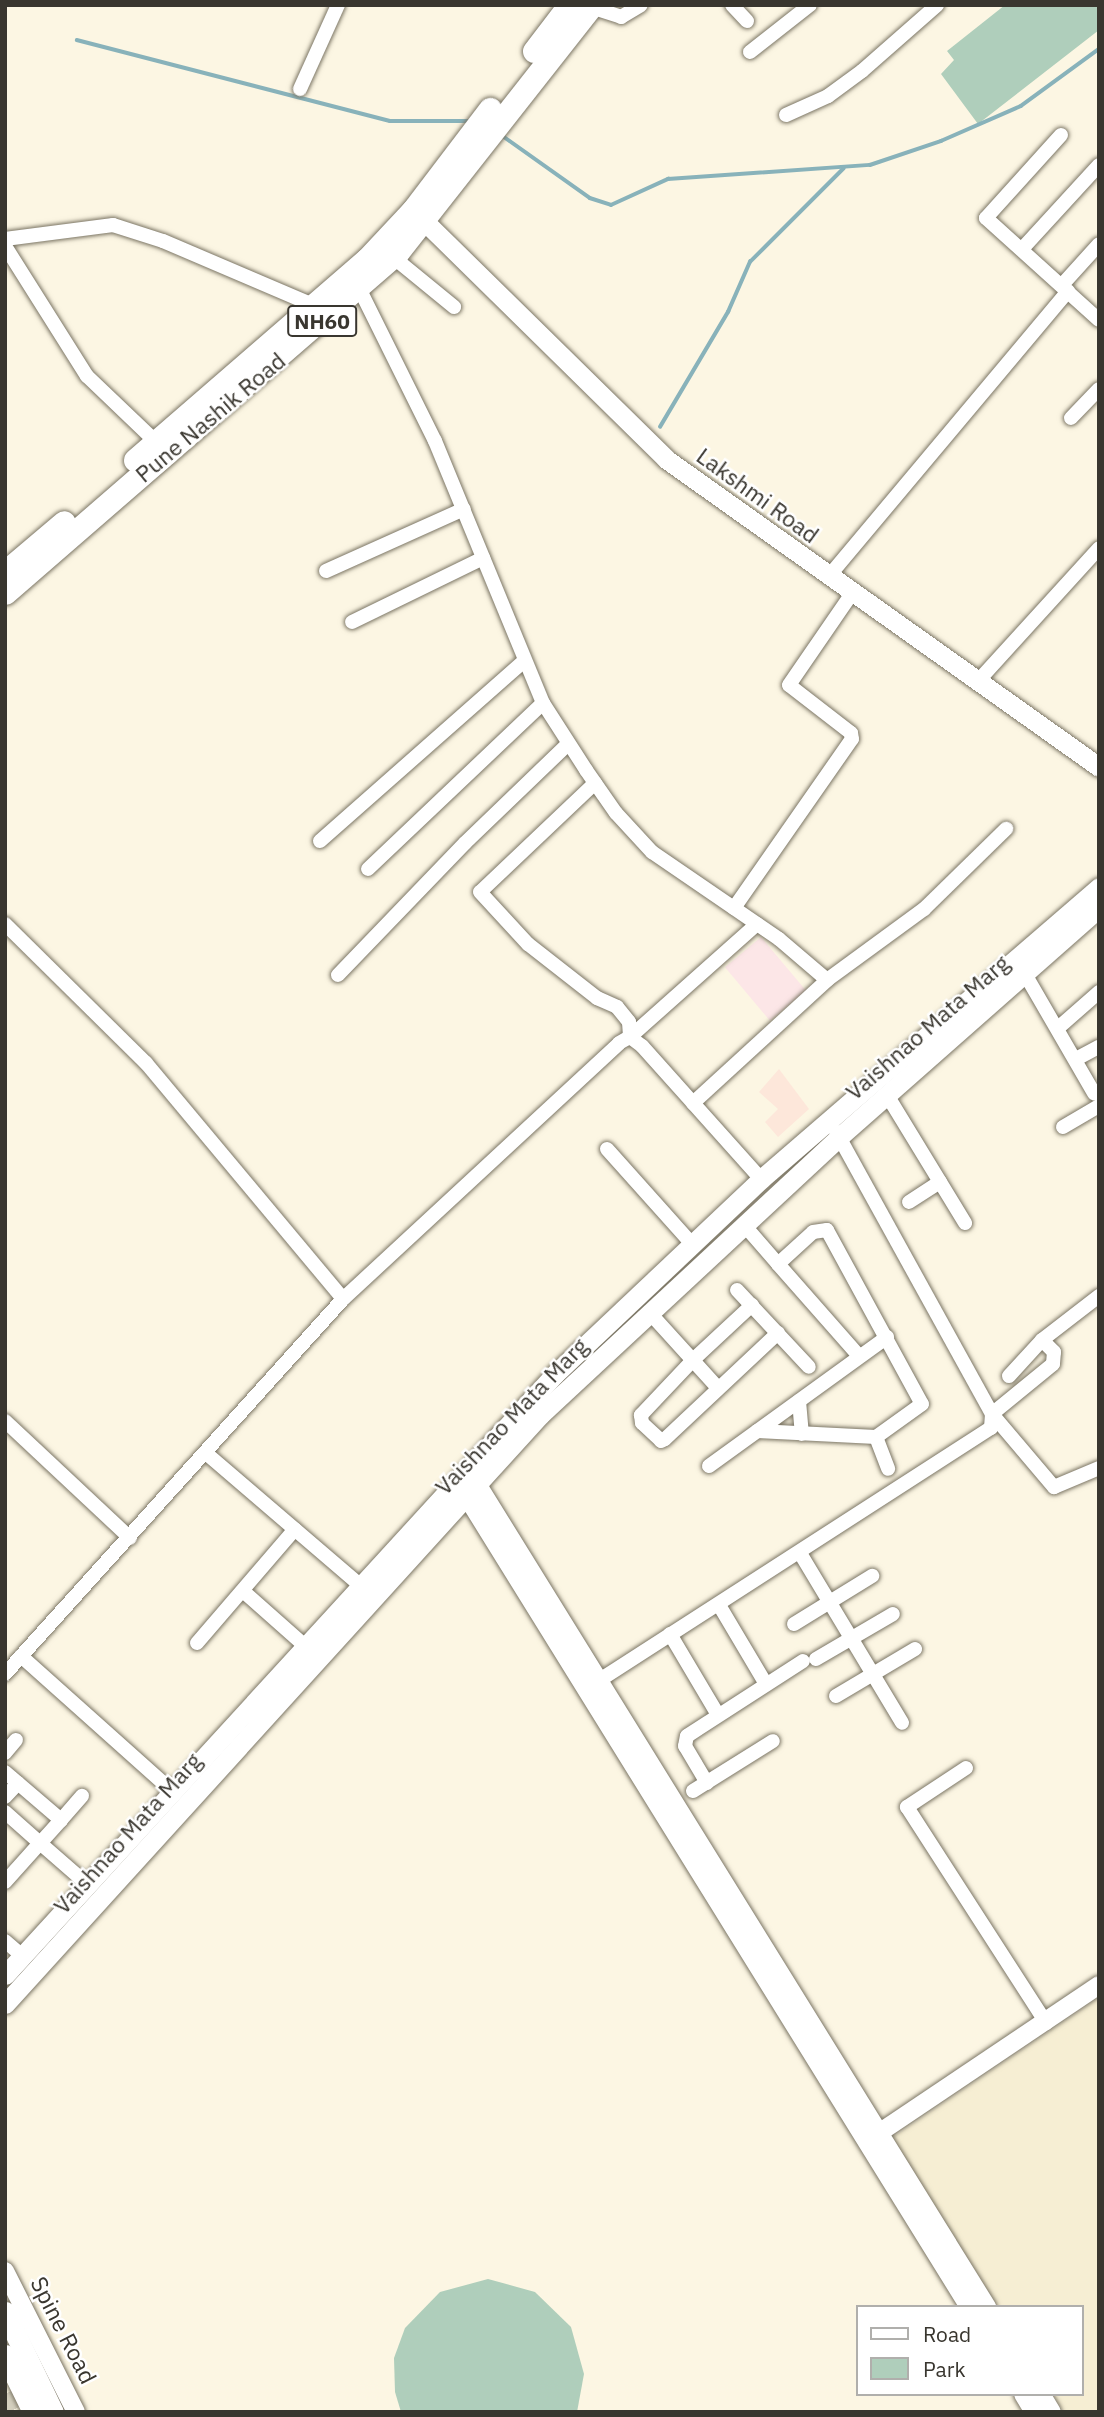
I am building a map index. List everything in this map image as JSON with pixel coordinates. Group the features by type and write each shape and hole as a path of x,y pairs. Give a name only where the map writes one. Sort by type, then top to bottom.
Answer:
{"highway":[{"name":"Pune Nashik Road","path":"5,593 393,257 420,215 574,6"},
{"name":"Pune Nashik Road","path":"5,572 420,215"}],"main road":[{"name":"Lakshmi Road","path":"420,215 666,459 1099,766"},
{"name":"Vaishnao Mata Marg","path":"5,1975 32,1955 540,1415 745,1226 834,1128 1099,887"},
{"name":"Vaishnao Mata Marg","path":"5,2004 32,1955 87,1884 461,1473 555,1374 761,1179 887,1095 1099,908"},
{"name":"Spine Road","path":"5,2312 53,2412"},
{"path":"5,2355 33,2412"}],"street":[{"path":"300,89 338,5"},
{"path":"574,6 621,17 641,5"},
{"path":"732,5 747,21"},
{"path":"750,52 810,5"},
{"path":"786,115 854,77 929,8"},
{"path":"1061,135 986,218 1099,320"},
{"path":"1023,249 1099,165"},
{"path":"5,239 113,226 163,241 313,305"},
{"path":"829,576 1099,244"},
{"path":"5,246 87,376 156,442"},
{"path":"393,257 454,307"},
{"path":"359,288 411,390 464,509 543,703 568,744 595,783 652,852 757,924 827,980"},
{"path":"1071,418 1099,388"},
{"path":"326,572 464,509"},
{"path":"979,680 1099,549"},
{"path":"352,622 483,558"},
{"path":"734,908 852,739 851,733 789,685 853,592"},
{"path":"320,841 524,661"},
{"path":"368,869 543,703"},
{"path":"338,975 456,851 568,744"},
{"path":"595,783 480,892 528,944 597,998 617,1007 629,1022 630,1037 761,1179"},
{"path":"693,1103 827,980 924,909 1006,830"},
{"path":"5,924 122,1037 343,1298"},
{"path":"5,1674 207,1454 343,1298 757,924"},
{"path":"1025,974 1076,1059 1096,1099 1063,1127"},
{"path":"1058,1028 1099,992"},
{"path":"1076,1059 1099,1046"},
{"path":"887,1095 965,1223"},
{"path":"834,1128 992,1414 1054,1487 1099,1468"},
{"path":"607,1149 692,1244"},
{"path":"909,1202 940,1182"},
{"path":"745,1226 859,1356"},
{"path":"757,1431 876,1437 922,1404 827,1230 813,1232 778,1264"},
{"path":"737,1290 809,1367"},
{"path":"1009,1376 1042,1340 1099,1296"},
{"path":"752,1305 693,1360 641,1415 642,1423 661,1441 778,1333"},
{"path":"649,1312 717,1387"},
{"path":"709,1466 887,1337"},
{"path":"592,1685 985,1436 992,1414 1053,1364 1054,1352 1042,1340"},
{"path":"799,1401 802,1434"},
{"path":"5,1421 130,1538"},
{"path":"876,1437 888,1469"},
{"path":"207,1454 361,1586"},
{"path":"461,1473 869,2131 986,2305"},
{"path":"197,1643 295,1529"},
{"path":"800,1553 902,1723"},
{"path":"794,1624 872,1576"},
{"path":"243,1591 305,1646"},
{"path":"719,1605 766,1684"},
{"path":"707,1783 684,1741 766,1684 852,1640 893,1614"},
{"path":"670,1634 718,1715"},
{"path":"836,1696 915,1649"},
{"path":"21,1656 172,1791"},
{"path":"5,1753 16,1740"},
{"path":"693,1791 773,1741"},
{"path":"966,1768 907,1807 1046,2022"},
{"path":"5,1772 61,1819"},
{"path":"5,1797 18,1783"},
{"path":"5,1882 82,1796"},
{"path":"5,1812 87,1884"},
{"path":"5,1941 32,1955"},
{"path":"869,2131 905,2112 1099,1985"},
{"path":"869,2131 968,2305"},
{"name":"Spine Road","path":"5,2271 76,2412"},
{"path":"1024,2396 1034,2412"},
{"path":"1042,2396 1052,2412"}],"shaded area":[{"path":"761,937 806,991 770,1021 725,967"},
{"path":"779,1069 809,1109 778,1137 765,1122 778,1109 759,1092"},
{"path":"1099,1998 1099,2412 1064,2412 1054,2396 1083,2396 1083,2305 997,2305 892,2138"}],"green space":[{"path":"1005,5 1099,5 1099,30 978,124 941,74 954,60 947,51"},
{"path":"488,2279 535,2292 571,2327 584,2374 577,2412 401,2412 395,2392 394,2358 405,2328 440,2292"}],"waterway":[{"path":"77,40 390,121 471,121"},
{"path":"500,134 590,198 611,205 668,179 870,165 941,141 1021,106 1099,49"},
{"path":"660,427 728,312 750,262 843,169"}],"tunnel":[{"path":"5,2394 14,2412"}]}
